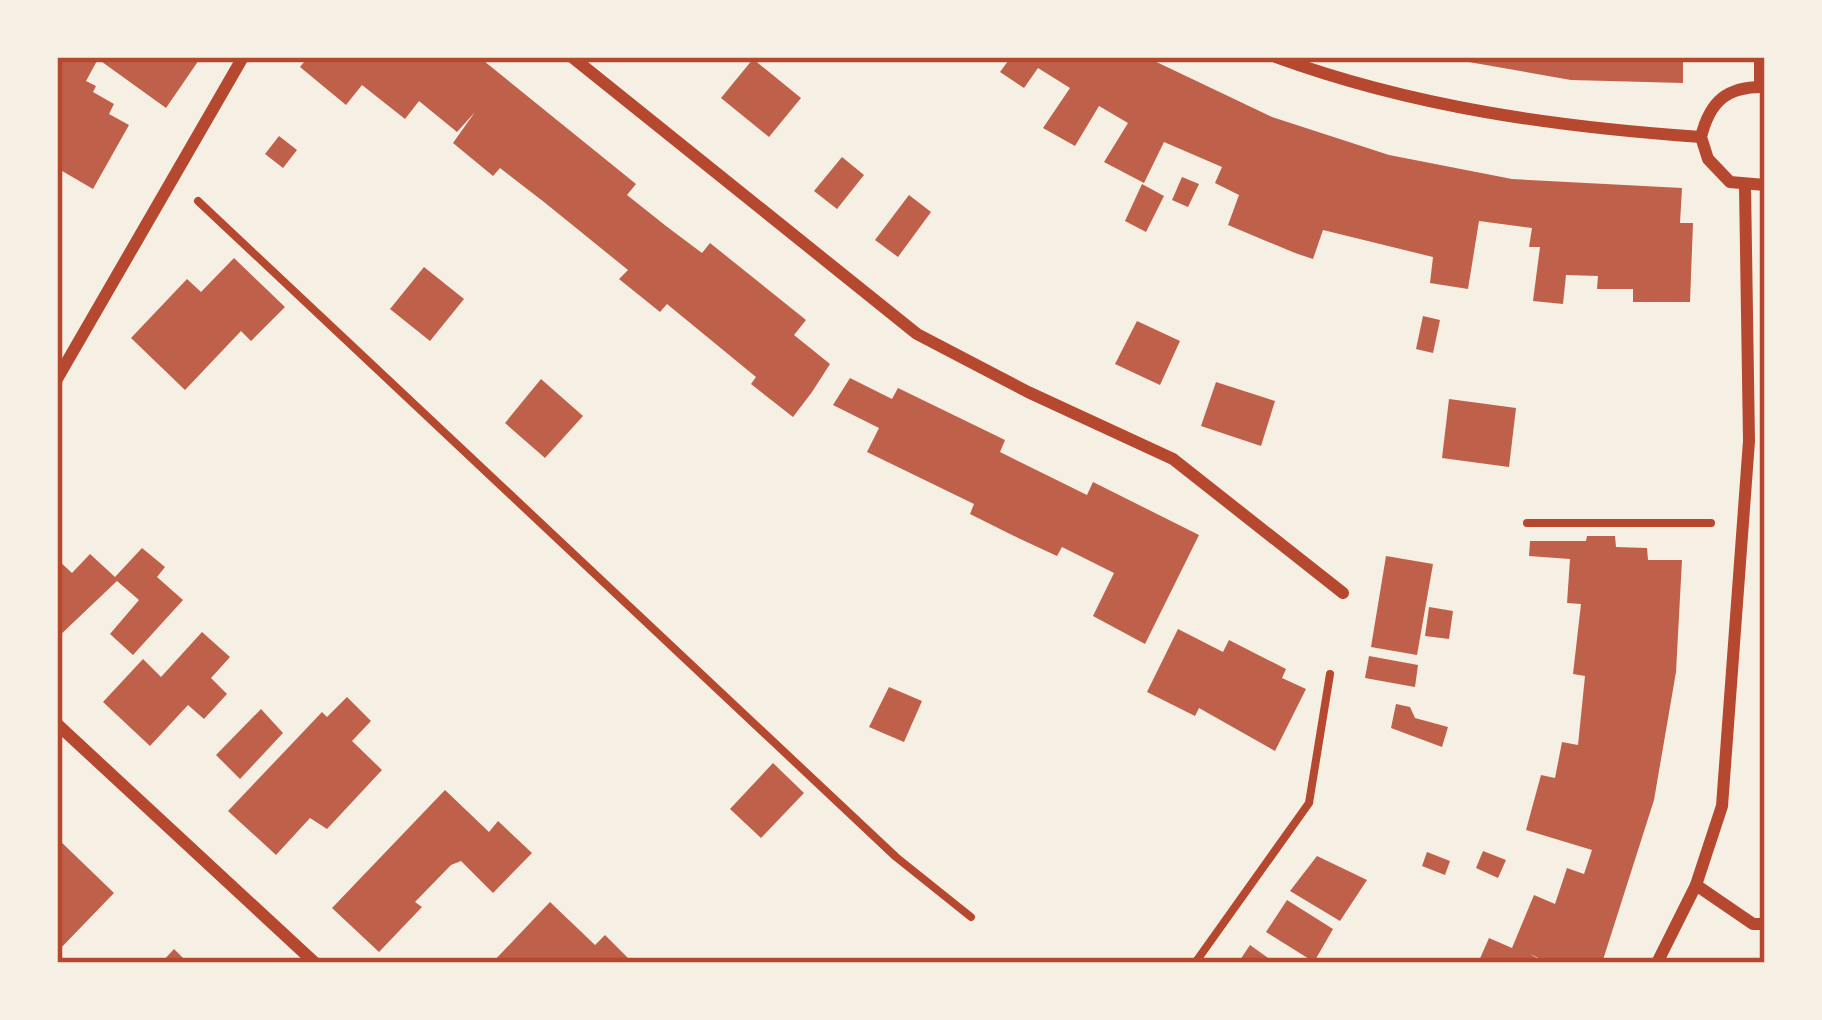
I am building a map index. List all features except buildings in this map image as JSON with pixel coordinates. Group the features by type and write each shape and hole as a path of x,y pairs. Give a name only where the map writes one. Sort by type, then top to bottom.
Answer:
{"street":[{"path":"57,379 170,175 243,57"},
{"path":"572,57 917,334 1028,392 1173,458 1343,593"},
{"path":"1276,57 1338,80 1468,112 1700,137"},
{"path":"1700,137 1719,98 1730,90 1762,87 1760,57"},
{"path":"1700,137 1717,172 1745,186 1765,185"},
{"path":"1657,963 1696,885 1722,806 1746,524 1745,186"},
{"path":"57,724 315,963"},
{"path":"1696,885 1753,924 1765,924"}],"path":[{"path":"170,175 896,857 971,917"},
{"path":"1527,523 1746,524"},
{"path":"1195,963 1309,803 1330,674"}]}
